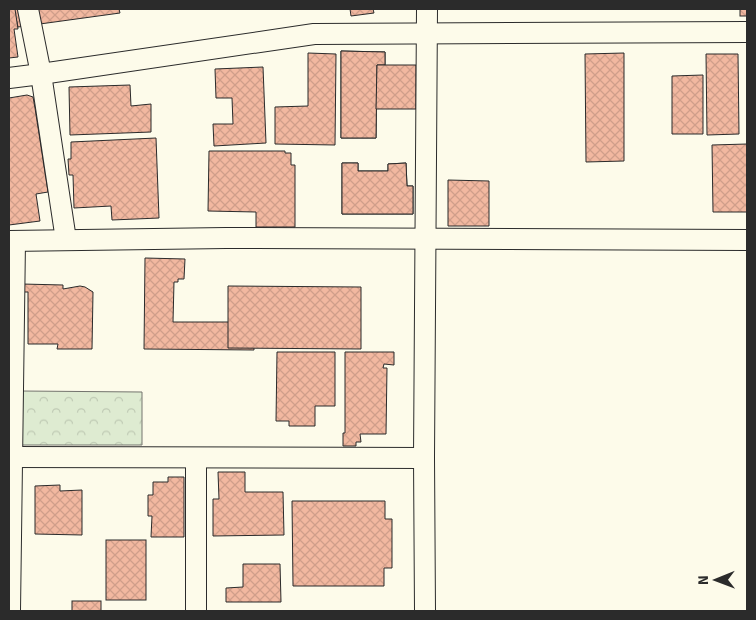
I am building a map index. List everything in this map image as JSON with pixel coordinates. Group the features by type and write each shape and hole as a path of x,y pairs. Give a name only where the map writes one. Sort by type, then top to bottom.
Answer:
{"street":[{"path":"28,9 41,74 66,240"},
{"path":"425,611 424,458 428,9"},
{"path":"9,78 314,34 747,32"},
{"path":"10,611 12,241 226,238 747,240"},
{"path":"10,457 196,459 424,458"},
{"path":"196,459 196,611"}],"green space":[{"path":"21,391 142,392 142,445 20,445"}],"building":[{"path":"9,9 119,9 120,13 18,27 16,18 9,18"},
{"path":"9,9 15,9 18,29 14,29 18,57 9,58"},
{"path":"350,9 373,9 374,13 351,16"},
{"path":"740,9 747,9 747,16 740,16"},
{"path":"341,51 385,52 385,65 377,65 376,138 341,138"},
{"path":"341,51 385,52 385,65 377,65 376,138 341,138"},
{"path":"308,53 336,54 335,145 275,144 275,107 308,106"},
{"path":"624,53 624,161 586,162 585,54"},
{"path":"706,54 738,54 739,134 707,135"},
{"path":"377,65 416,65 416,109 376,109"},
{"path":"263,67 266,143 214,146 213,124 233,124 232,98 216,98 215,69"},
{"path":"703,75 703,134 672,134 672,76"},
{"path":"130,85 131,106 151,104 151,132 70,135 69,87"},
{"path":"27,95 33,97 48,192 36,194 40,221 9,225 9,98"},
{"path":"156,138 159,218 112,220 111,206 74,208 73,175 69,175 68,159 71,159 71,142"},
{"path":"747,144 747,212 713,212 712,145"},
{"path":"209,151 285,151 285,153 291,153 291,165 295,165 295,227 256,227 256,212 208,211"},
{"path":"342,163 358,163 358,171 388,171 388,164 406,163 407,186 413,186 413,214 342,214"},
{"path":"342,163 358,163 358,171 388,171 388,164 406,163 407,186 413,186 413,214 342,214"},
{"path":"448,180 489,181 489,226 448,226"},
{"path":"145,258 185,259 184,279 178,279 178,282 174,282 173,322 253,322 254,350 144,349"},
{"path":"22,284 63,285 63,289 80,286 93,292 92,349 57,349 58,344 28,344 28,292 22,292"},
{"path":"228,286 361,287 361,349 228,348"},
{"path":"277,352 335,352 335,406 315,406 315,426 289,426 289,421 276,421"},
{"path":"345,352 394,352 394,365 384,364 383,368 387,368 386,434 360,434 361,442 356,442 356,446 343,446 343,433 345,433"},
{"path":"218,472 245,472 245,492 283,492 284,535 213,536 213,499 219,499"},
{"path":"168,477 184,477 184,537 151,537 152,516 148,516 148,495 153,495 153,482 168,482"},
{"path":"60,485 60,491 82,490 82,535 35,534 35,486"},
{"path":"292,501 385,501 385,519 392,519 392,568 384,568 384,586 293,586"},
{"path":"106,540 146,540 146,600 106,600"},
{"path":"243,564 280,564 281,602 226,602 226,588 243,587"},
{"path":"72,601 101,601 101,611 72,611"}]}
